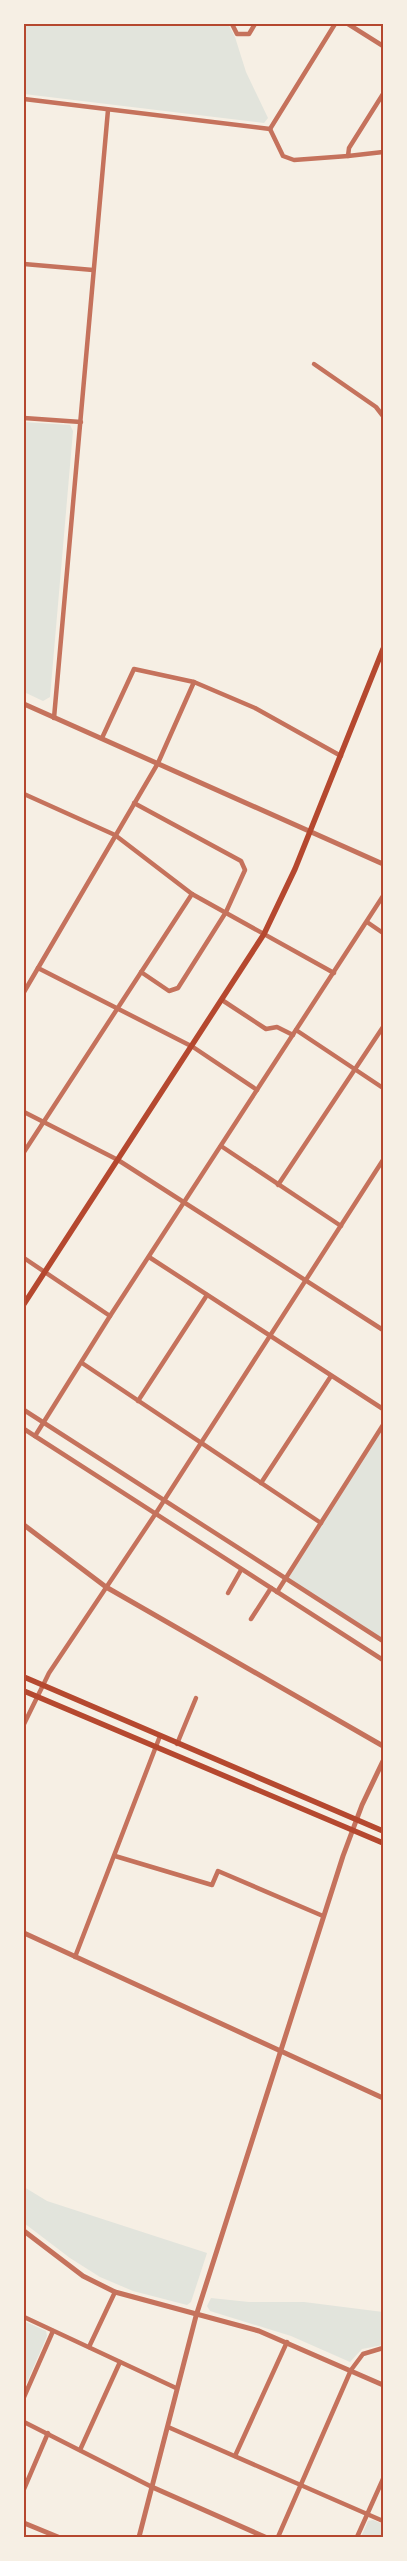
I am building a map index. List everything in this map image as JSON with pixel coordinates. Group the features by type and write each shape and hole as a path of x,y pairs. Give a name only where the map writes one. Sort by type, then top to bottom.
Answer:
{"main road":[{"path":"24,1304 264,934 280,904 311,832 383,649"},
{"path":"24,1677 383,1831"},
{"path":"24,1690 383,1843"}],"street":[{"path":"232,24 237,34 249,34 255,24"},
{"path":"270,130 334,24"},
{"path":"348,24 383,46"},
{"path":"348,156 349,148 383,94"},
{"path":"24,99 270,130"},
{"path":"54,718 108,110"},
{"path":"270,130 283,156 294,160 383,152"},
{"path":"24,264 94,270"},
{"path":"314,364 376,407 383,416"},
{"path":"24,418 81,422"},
{"path":"102,738 134,669 194,682 255,708 341,756"},
{"path":"24,992 158,762 194,682"},
{"path":"24,704 158,762 383,864"},
{"path":"24,794 115,835 192,894 334,972"},
{"path":"134,802 241,862 245,870 226,912 178,988 169,991 142,972"},
{"path":"24,1152 192,894"},
{"path":"35,1436 110,1316 383,896"},
{"path":"367,922 383,933"},
{"path":"38,968 193,1046 257,1090"},
{"path":"222,1000 266,1028 277,1027 293,1035"},
{"path":"278,1185 383,1027"},
{"path":"296,1030 383,1088"},
{"path":"24,1112 118,1160 383,1330"},
{"path":"220,1146 341,1226"},
{"path":"24,1724 42,1685 156,1513 383,1160"},
{"path":"150,1257 383,1409"},
{"path":"24,1258 110,1316"},
{"path":"138,1401 207,1295"},
{"path":"82,1363 321,1523"},
{"path":"261,1483 331,1376"},
{"path":"24,1410 383,1641"},
{"path":"277,1592 383,1425"},
{"path":"24,1429 383,1660"},
{"path":"24,1525 106,1587 383,1746"},
{"path":"228,1593 241,1570"},
{"path":"251,1619 271,1588"},
{"path":"177,1744 196,1698"},
{"path":"75,1957 160,1736"},
{"path":"139,2537 196,2316 323,1916 356,1819 383,1761"},
{"path":"115,1856 212,1885 218,1871 323,1916"},
{"path":"24,1933 383,2098"},
{"path":"24,2231 83,2276 115,2292 196,2316 259,2331 383,2385"},
{"path":"89,2347 115,2292"},
{"path":"24,2317 176,2388"},
{"path":"24,2396 53,2331"},
{"path":"235,2456 287,2342"},
{"path":"278,2537 352,2370 363,2354 383,2348"},
{"path":"80,2450 120,2362"},
{"path":"24,2422 152,2487 265,2537"},
{"path":"168,2427 383,2521"},
{"path":"24,2489 48,2433"},
{"path":"357,2537 383,2479"},
{"path":"24,2523 58,2537"}],"shaded area":[{"path":"24,24 228,24 235,37 246,72 268,118 264,123 24,94"},
{"path":"24,422 70,425 73,431 50,697 43,701 24,692"},
{"path":"383,1425 383,1639 287,1580"},
{"path":"24,2187 47,2201 207,2253 191,2302 187,2305 133,2291 100,2277 70,2258 24,2223"},
{"path":"211,2298 249,2302 304,2302 383,2312 383,2345 362,2349 350,2362 291,2336 210,2311 207,2306"},
{"path":"24,2321 46,2331 47,2336 24,2389"},
{"path":"373,2520 383,2524 383,2537 361,2537 368,2521"}]}
